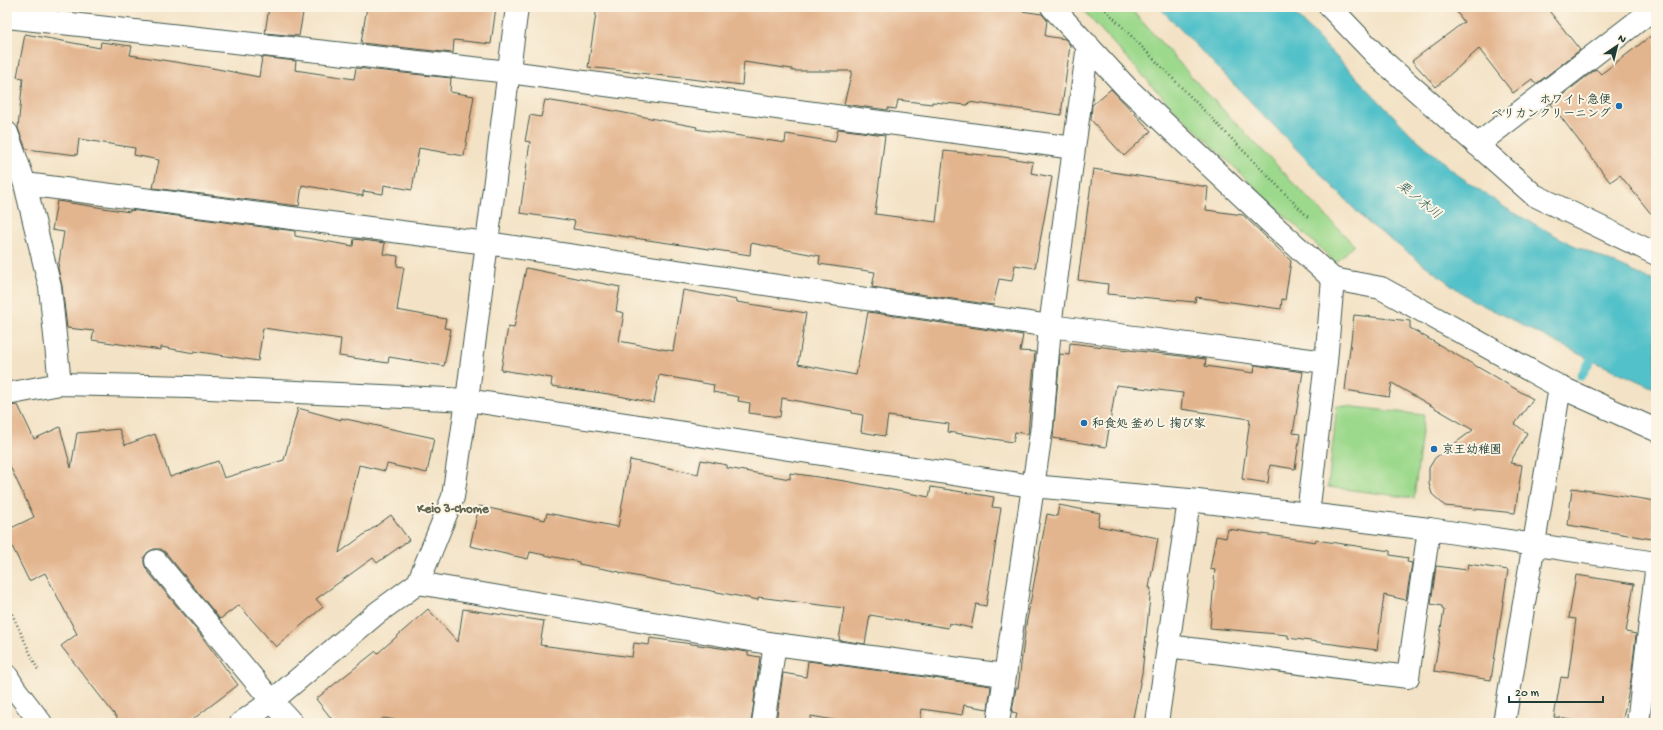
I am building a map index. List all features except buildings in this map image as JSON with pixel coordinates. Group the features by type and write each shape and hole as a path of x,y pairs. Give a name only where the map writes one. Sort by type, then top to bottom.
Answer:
{"street":[{"path":"241,723 272,701 377,613 418,583 453,497 467,400 517,7"},
{"path":"1052,7 1126,87 1274,226 1333,279 1381,288 1560,387 1656,430"},
{"path":"1330,7 1375,54 1534,195 1656,254"},
{"path":"1478,145 1656,7"},
{"path":"7,17 509,72 1074,148"},
{"path":"998,723 1042,426 1050,326 1088,45"},
{"path":"7,133 25,184 50,287 60,384"},
{"path":"25,184 487,243 1050,326 1326,362"},
{"path":"1308,514 1326,362 1333,279"},
{"path":"7,394 60,384 189,387 467,400 1032,486 1189,500 1308,514 1429,529 1656,563"},
{"path":"1504,723 1560,387"},
{"path":"1157,723 1189,500"},
{"path":"1168,646 1408,677 1429,529"},
{"path":"156,561 292,723"},
{"path":"1638,723 1656,572"},
{"path":"418,583 775,644 1004,675"},
{"path":"763,723 775,644"},
{"path":"7,676 15,690 41,723"}],"path":[{"path":"1103,7 1309,218"},
{"path":"7,603 40,675"}],"green space":[{"path":"1080,7 1129,7 1200,86 1354,245 1336,263 1169,104"},
{"path":"1337,405 1424,415 1414,498 1328,487"}],"water":[{"name":"栗ノ木川","path":"1159,7 1288,7 1411,134 1458,175 1507,209 1569,243 1656,282 1656,389 1591,360 1469,298 1367,222"}],"waterway":[{"path":"1581,376 1591,360"}],"place":[{"name":"ホワイト急便 ペリカンクリーニング","path":"1619,106"},
{"name":"和食処 釜めし 掬び家","path":"1084,423"},
{"name":"京王幼稚園","path":"1434,449"}],"district":[{"name":"Keio 3-chome","path":"453,507"}]}
